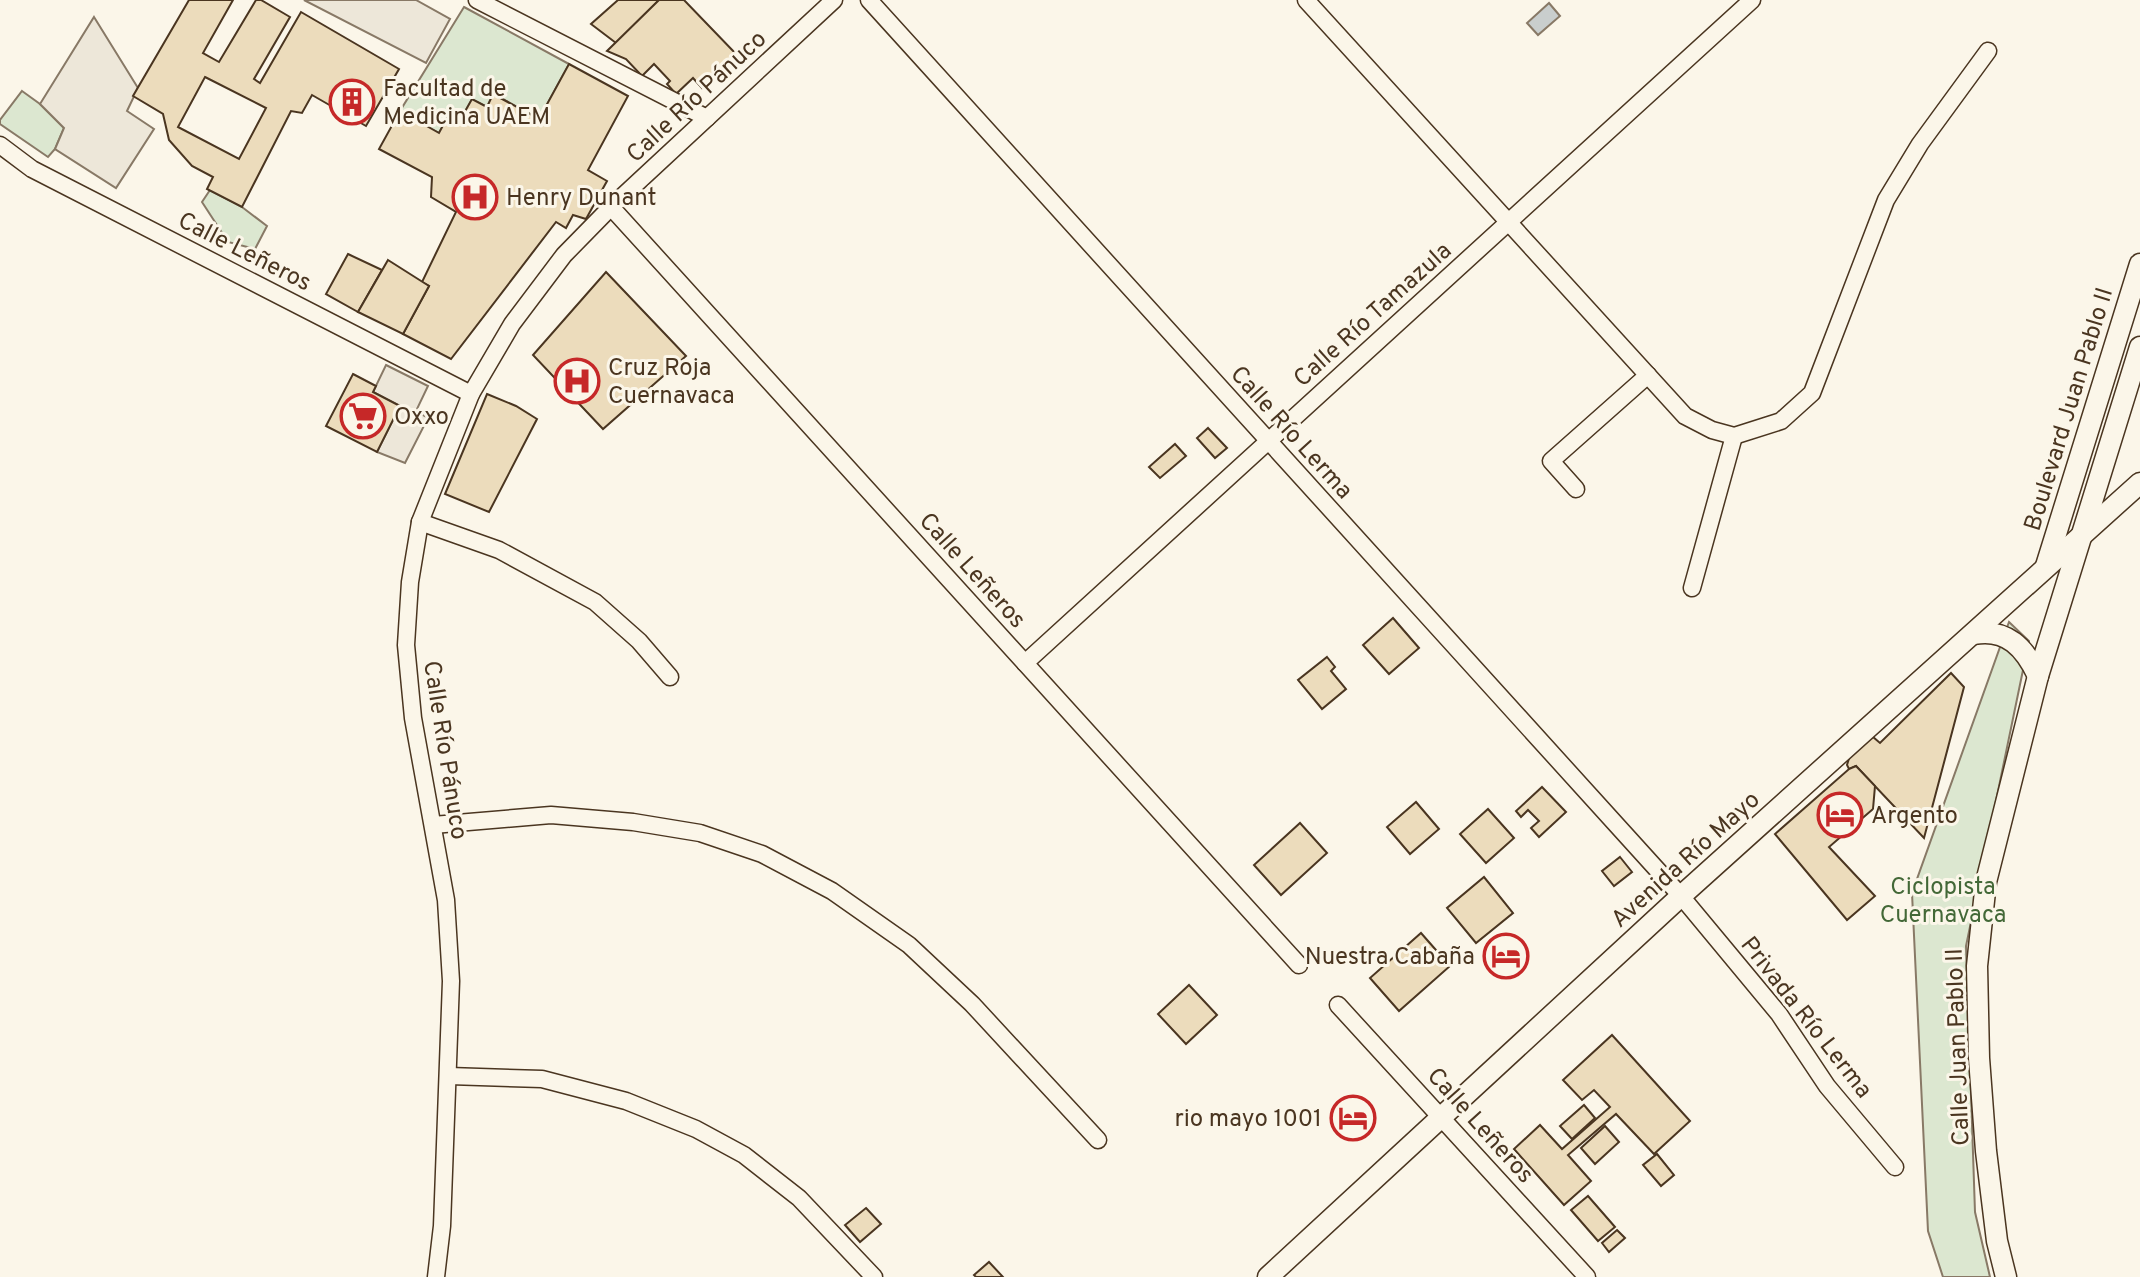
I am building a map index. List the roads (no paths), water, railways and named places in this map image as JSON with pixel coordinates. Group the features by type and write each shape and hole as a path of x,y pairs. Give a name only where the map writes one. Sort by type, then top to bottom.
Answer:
{"street":[{"path":"477,0 707,118"},
{"name":"Calle Río Pánuco","path":"436,1277 442,1226 449,1076 449,954 446,900 413,718 406,645 410,582 420,522 471,394 521,313 564,255 611,207 834,0"},
{"name":"Calle Río Lerma","path":"869,0 1681,896"},
{"path":"1306,0 1685,416 1712,430 1734,436 1781,421 1812,393 1886,200 1920,144 1988,51"},
{"name":"Calle Río Tamazula","path":"1025,663 1507,223 1741,4"},
{"name":"Calle Leñeros","path":"0,145 32,169 471,394"},
{"name":"Calle Leñeros","path":"611,207 1299,965"},
{"name":"Boulevard Juan Pablo II","path":"2045,569 2140,264"},
{"name":"Boulevard Juan Pablo II","path":"2079,539 2140,347"},
{"path":"1576,489 1551,461 1648,375"},
{"path":"1692,588 1734,436"},
{"name":"Avenida Río Mayo","path":"1268,1277 1681,896 2140,483"},
{"path":"420,522 499,550 595,602 639,641 670,677"},
{"name":"Calle Juan Pablo II","path":"2006,1277 1997,1241 1986,1151 1979,1058 1977,966 1986,882 2038,676 2079,539"},
{"path":"1974,634 2001,634 2013,641 2024,650 2038,676"},
{"path":"433,825 551,815 633,822 700,833 762,854 832,891 909,945 972,1004 1098,1140"},
{"name":"Privada Río Lerma","path":"1681,896 1779,1014 1827,1086 1895,1167"},
{"name":"Calle Leñeros","path":"1338,1005 1587,1277"},
{"path":"449,1076 542,1079 626,1101 696,1129 744,1155 799,1198 874,1277"}],"place":[{"name":"Facultad de Medicina UAEM","path":"352,102"},
{"name":"Henry Dunant","path":"475,197"},
{"name":"Cruz Roja Cuernavaca","path":"577,381"},
{"name":"Oxxo","path":"363,416"},
{"name":"Argento","path":"1840,815"},
{"name":"Nuestra Cabaña","path":"1506,956"},
{"name":"rio mayo 1001","path":"1353,1118"}],"park label":[{"name":"Ciclopista Cuernavaca","path":"1943,900"}]}
